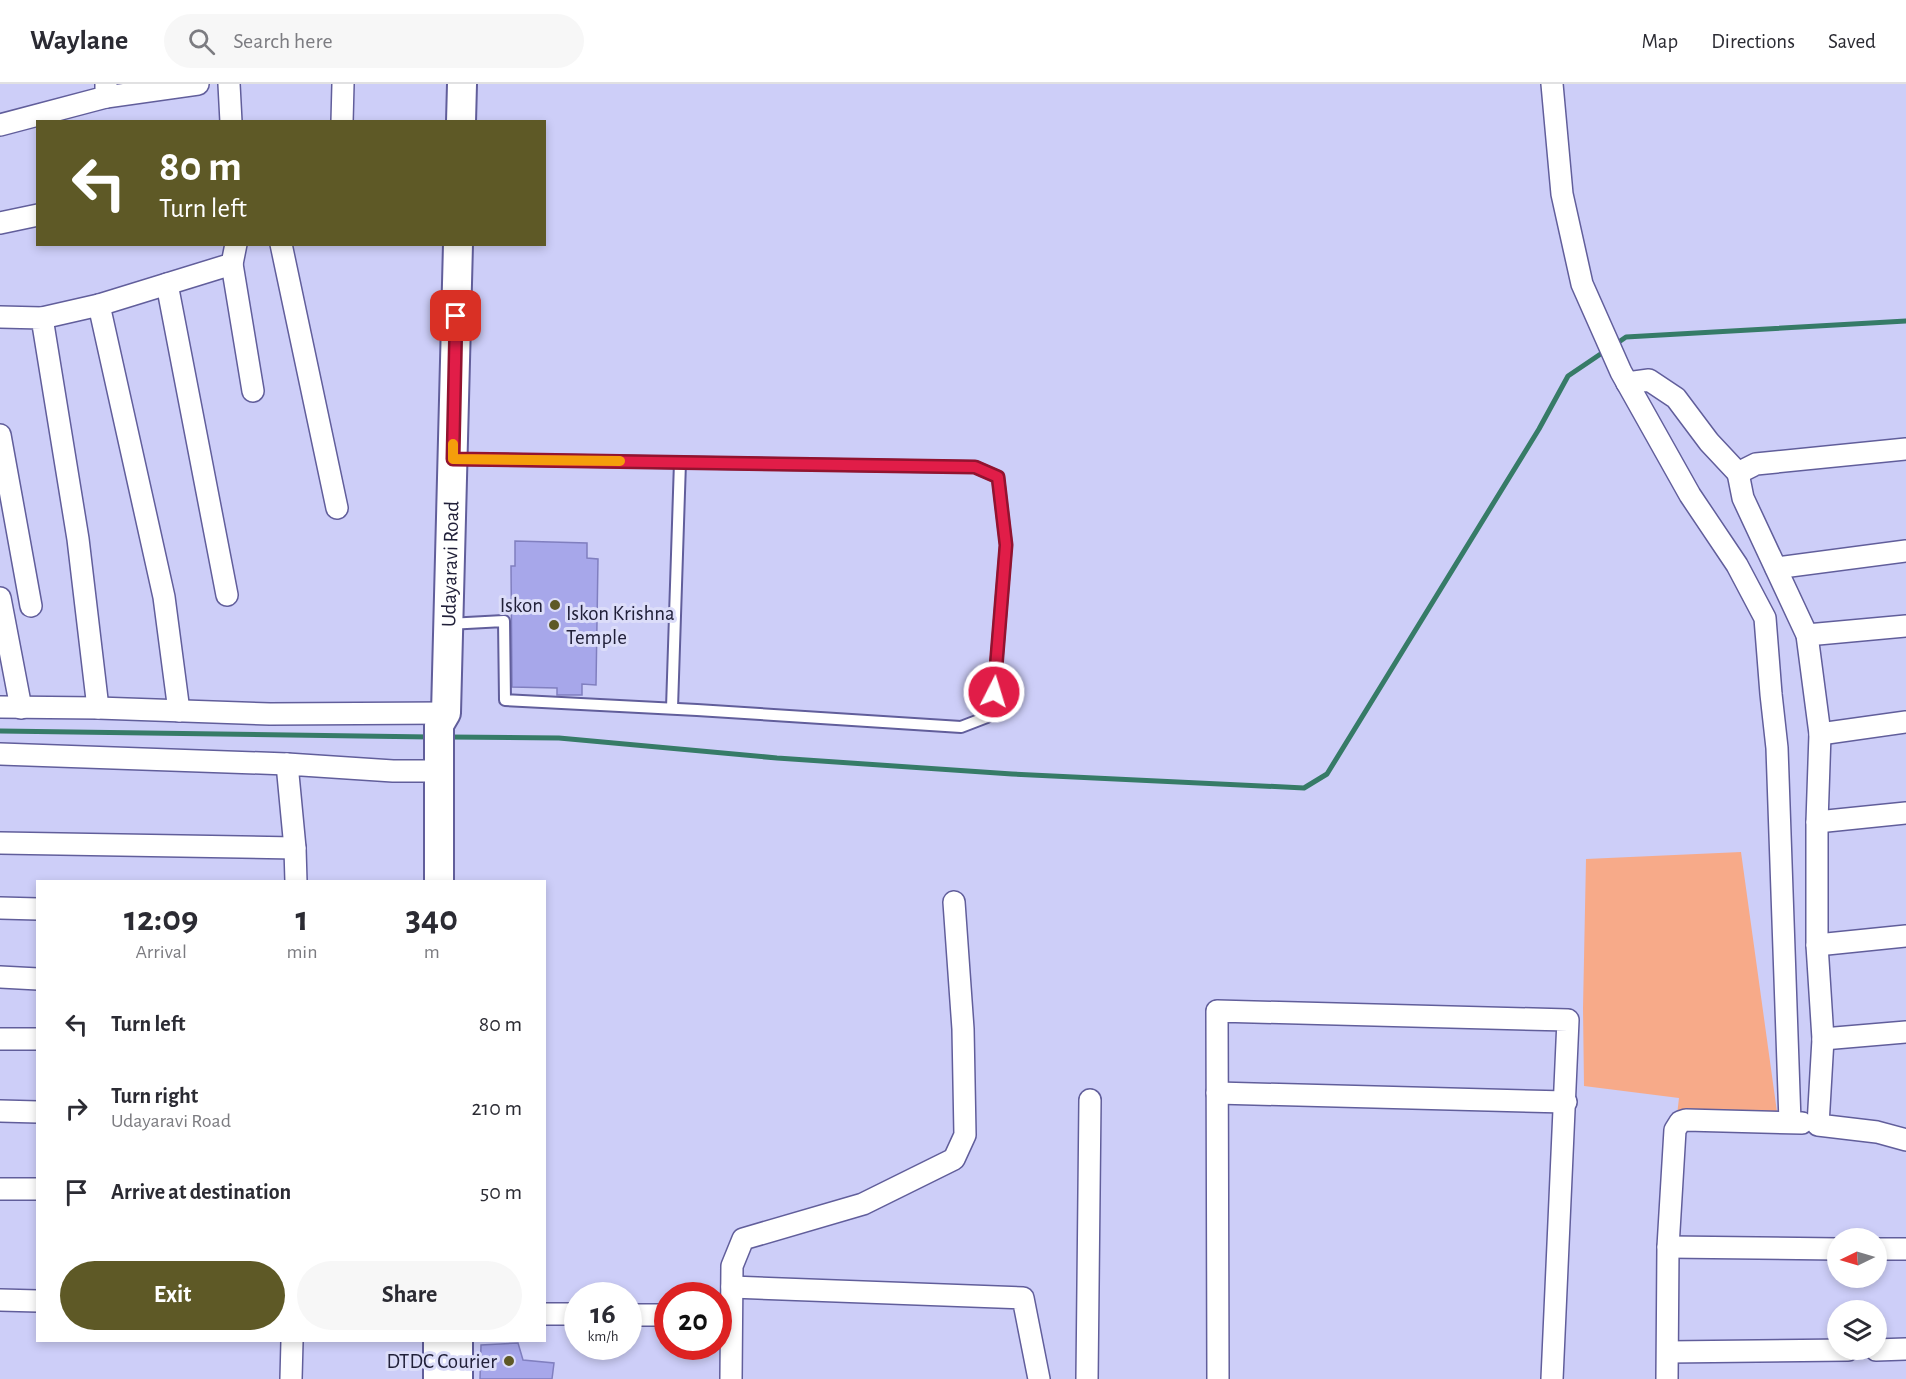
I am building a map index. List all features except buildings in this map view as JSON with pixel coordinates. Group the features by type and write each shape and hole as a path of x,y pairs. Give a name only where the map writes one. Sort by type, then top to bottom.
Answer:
{"street":[{"path":"0,124 106,90 198,84"},
{"path":"229,84 231,120"},
{"path":"342,120 343,84"},
{"path":"461,120 462,84"},
{"path":"1552,84 1562,194 1582,284 1624,378 1690,495 1737,566 1765,618 1770,694 1777,748 1790,1122"},
{"path":"0,223 36,215"},
{"path":"281,246 337,508"},
{"name":"Udayaravi Road","path":"439,880 446,722 458,246"},
{"path":"0,317 42,318 99,305 167,284 234,254 253,391"},
{"path":"167,284 227,594"},
{"path":"99,305 164,597 179,711"},
{"path":"42,318 78,539 98,708"},
{"path":"1624,378 1649,380 1676,398 1709,442 1738,473 1743,498 1807,635 1820,734 1817,945 1822,1039 1818,1125"},
{"path":"0,435 31,606"},
{"path":"1738,473 1756,464 1906,449"},
{"path":"1776,568 1906,551"},
{"path":"0,598 10,707 98,708 446,722"},
{"path":"1807,635 1906,626"},
{"path":"1820,734 1906,722"},
{"path":"0,754 287,764 393,771 444,768 455,880"},
{"path":"287,764 296,880"},
{"path":"1817,822 1906,813"},
{"path":"0,843 295,848"},
{"path":"732,1282 732,1266 743,1239 863,1204 954,1159 965,1135 963,1029 954,902"},
{"path":"0,908 36,909"},
{"path":"1817,945 1906,936"},
{"path":"0,978 36,978"},
{"path":"1218,1379 1217,1011 1568,1020 1552,1379"},
{"path":"1822,1039 1906,1032"},
{"path":"0,1039 36,1039"},
{"path":"1217,1093 1566,1102"},
{"path":"1087,1379 1090,1100"},
{"path":"0,1111 36,1112"},
{"path":"1667,1379 1668,1247 1675,1130 1680,1122 1686,1120 1790,1122 1877,1132 1906,1140"},
{"path":"0,1189 36,1189"},
{"path":"1668,1247 1827,1249"},
{"path":"1887,1249 1906,1249"},
{"path":"732,1287 1023,1298 1039,1379"},
{"path":"0,1300 36,1301"},
{"path":"546,1314 564,1314"},
{"path":"291,1379 292,1342"},
{"path":"438,1342 438,1379"},
{"path":"458,1342 458,1379"},
{"path":"1887,1350 1906,1349"},
{"path":"1668,1352 1827,1350"},
{"path":"729,1360 731,1379"}],"lane":[{"path":"448,624 504,621 505,700 672,708 961,727 987,717 994,692 1006,545 998,477 975,467 453,459"},
{"path":"672,708 680,462"}],"shaded area":[{"path":"1741,852 1777,1112 1677,1115 1679,1098 1584,1086 1586,859"}],"waterway":[{"path":"1613,346 1626,337 1906,321"},
{"path":"449,737 559,738 777,758 1012,774 1304,788 1327,774 1539,429 1568,376 1605,351"},
{"path":"0,731 430,737"}],"slow traffic":[{"path":"453,444 453,459 620,461"}],"place":[{"name":"Iskon","path":"555,605"},
{"name":"Iskon Krishna Temple","path":"554,625"},
{"name":"DTDC Courier","path":"509,1361"}],"route":[{"path":"456,316 453,459 975,467 998,477 1006,545 994,692"}]}
